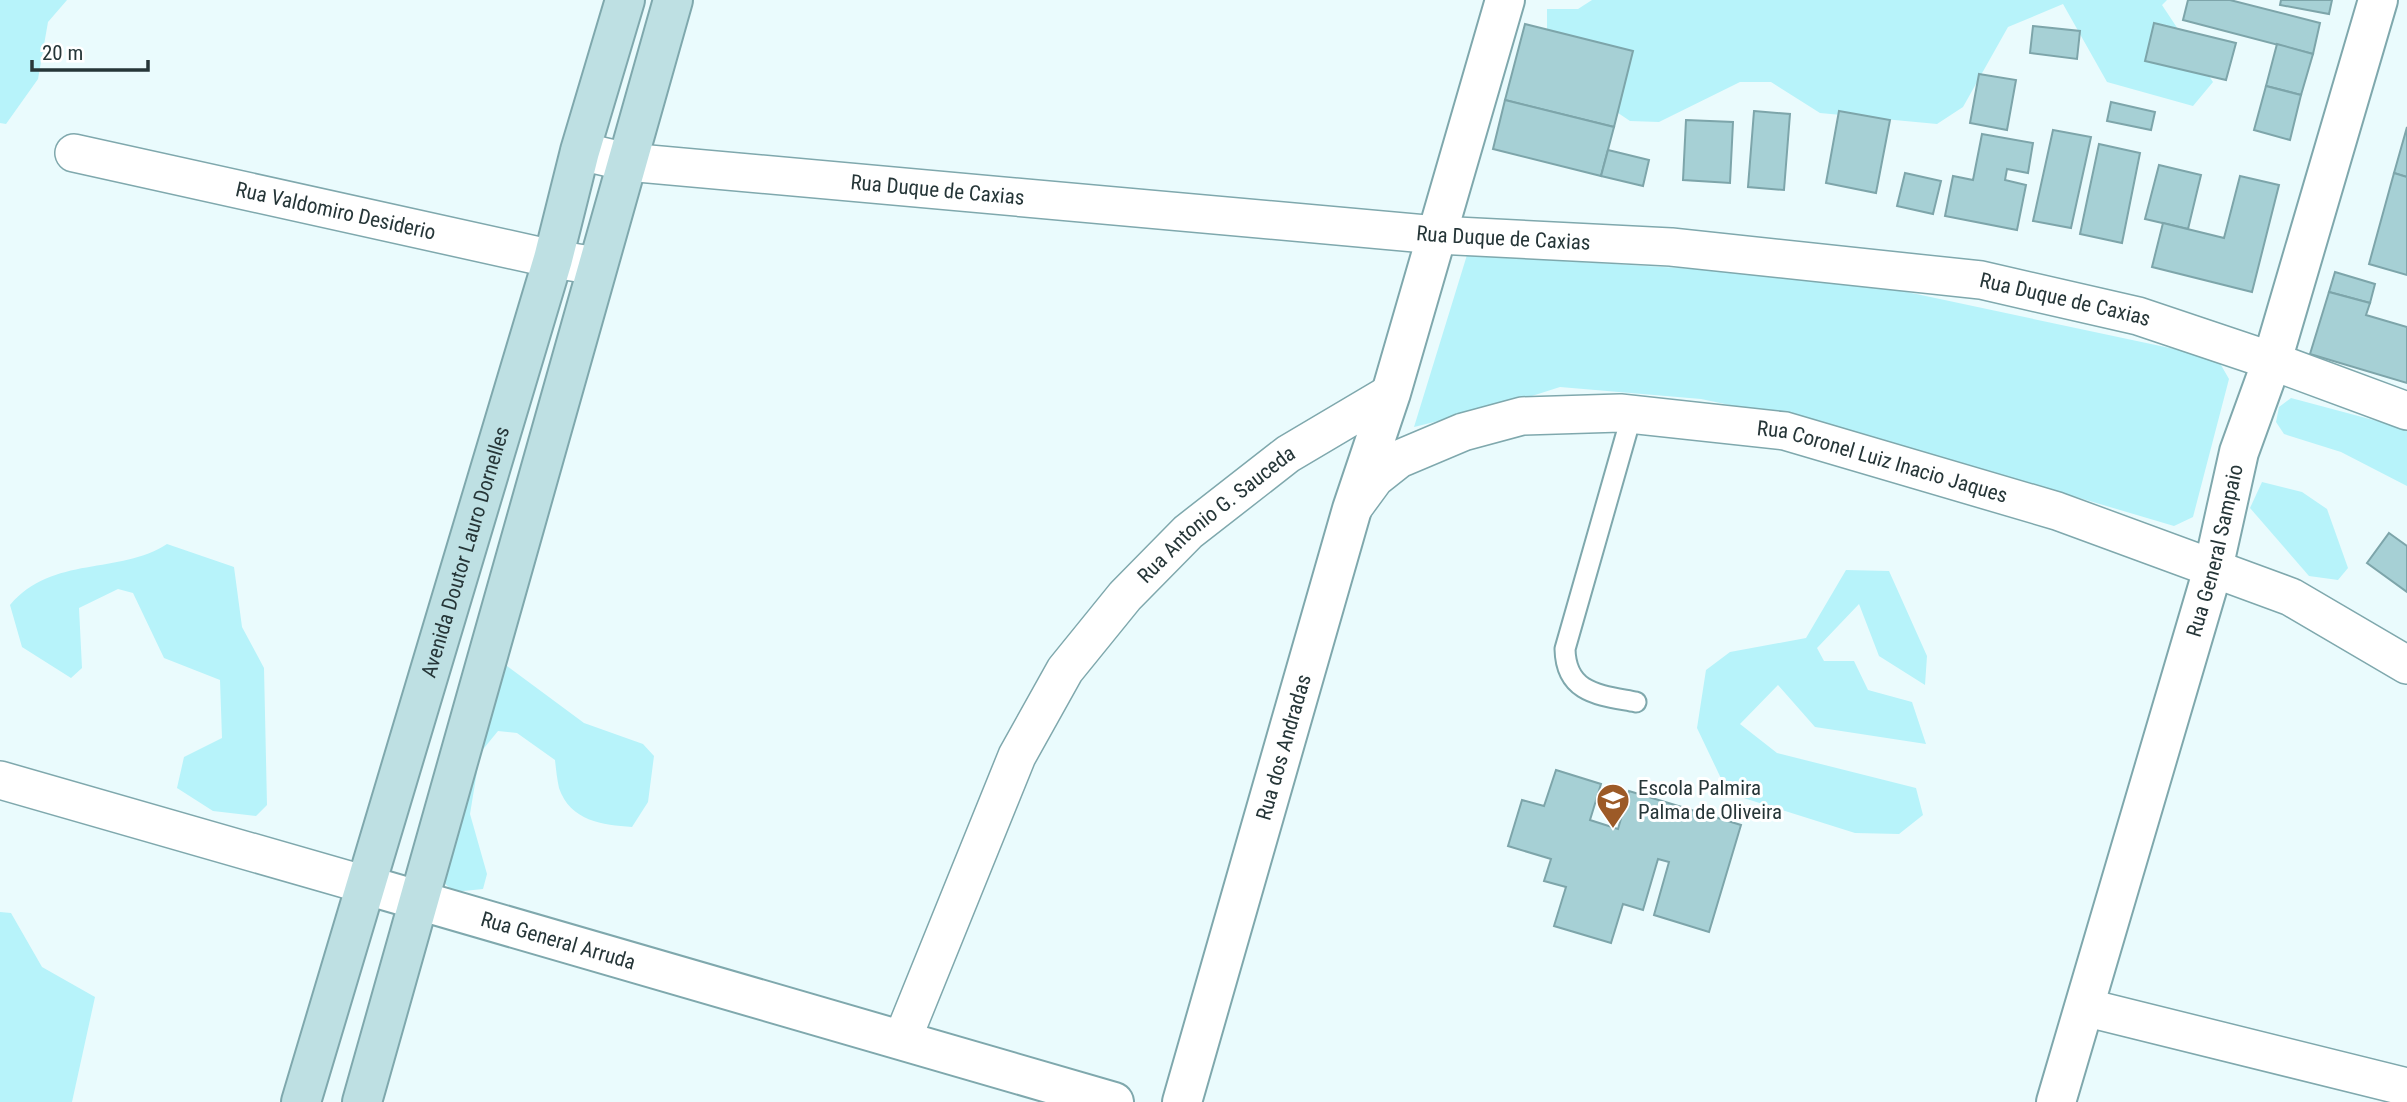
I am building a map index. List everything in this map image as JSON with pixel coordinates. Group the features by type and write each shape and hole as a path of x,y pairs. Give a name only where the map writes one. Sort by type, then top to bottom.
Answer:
{"main road":[{"name":"Avenida Doutor Lauro Dornelles","path":"301,1102 553,259 580,151 625,0"},
{"path":"362,1102 673,0"}],"street":[{"path":"1391,393 1505,0"},
{"name":"Rua General Sampaio","path":"2056,1102 2213,569 2239,452 2272,361 2378,0"},
{"name":"Rua Duque de Caxias","path":"580,151 627,162 1437,235 1671,247 1981,280 2138,316 2272,361 2407,411"},
{"name":"Rua Valdomiro Desiderio","path":"74,153 553,259 597,266"},
{"name":"Rua dos Andradas","path":"1182,1102 1352,509 1391,393"},
{"name":"Rua Antonio G. Sauceda","path":"902,1040 1017,756 1065,670 1125,596 1188,532 1288,453 1391,393"},
{"name":"Rua Coronel Luiz Inacio Jaques","path":"1352,509 1375,478 1399,459 1463,432 1522,416 1632,414 1785,431 2057,511 2291,597 2407,665"},
{"name":"Rua General Arruda","path":"0,780 1114,1102"},
{"path":"2084,1007 2407,1087"}],"lane":[{"path":"1632,414 1564,649 1565,664 1572,679 1589,692 1636,702"}],"shaded area":[{"path":"0,0 67,0 48,22 38,79 6,124 0,123"},
{"path":"1592,0 2167,0 2162,5 2213,82 2193,106 2107,82 2063,4 2008,27 1963,107 1937,124 1820,113 1771,82 1740,82 1659,122 1630,121 1581,88 1547,39 1547,9 1578,9"},
{"path":"1467,255 1841,278 2217,358 2229,379 2193,517 2174,526 1850,430 1701,399 1560,387 1507,404 1414,427"},
{"path":"2291,398 2407,429 2407,486 2341,452 2284,434 2276,422 2279,407"},
{"path":"2262,482 2302,492 2327,509 2348,568 2338,580 2309,576 2250,508"},
{"path":"167,544 234,567 242,627 264,668 267,805 256,816 213,811 177,788 184,757 222,738 220,680 164,658 133,593 118,589 79,608 82,668 71,678 22,647 10,605 27,589 66,572 129,560"},
{"path":"1846,570 1889,571 1927,656 1925,685 1879,656 1859,604 1817,648 1824,661 1854,661 1868,690 1912,702 1926,744 1815,727 1778,685 1740,724 1777,753 1916,788 1923,815 1899,834 1855,833 1728,793 1697,728 1706,670 1730,652 1806,638"},
{"path":"492,662 507,666 584,723 643,744 654,756 648,802 632,827 589,819 571,808 564,799 559,788 555,760 517,733 498,731 480,753 470,814 487,874 483,889 454,892 432,872"},
{"path":"0,912 11,913 42,967 95,997 72,1102 0,1102"}],"building":[{"path":"2188,0 2230,0 2320,23 2313,54 2183,20"},
{"path":"2281,0 2332,0 2329,14 2280,5"},
{"path":"2154,23 2236,43 2226,80 2145,61"},
{"path":"1525,24 1633,51 1614,127 1505,100"},
{"path":"2033,26 2080,31 2077,59 2030,53"},
{"path":"2277,44 2313,54 2301,95 2266,86"},
{"path":"1979,74 2016,80 2007,130 1970,123"},
{"path":"2266,86 2301,95 2290,140 2254,130"},
{"path":"1505,100 1614,127 1601,176 1493,149"},
{"path":"2111,102 2155,112 2151,130 2107,121"},
{"path":"1754,111 1790,114 1784,190 1748,187"},
{"path":"1839,111 1890,120 1876,193 1826,183"},
{"path":"1686,120 1733,122 1730,183 1683,180"},
{"path":"2407,127 2407,177 2394,173"},
{"path":"2053,130 2091,137 2071,228 2033,221"},
{"path":"1982,134 2033,143 2028,173 2007,169 2005,180 2026,185 2017,230 1945,216 1953,176 1973,180"},
{"path":"2099,144 2140,153 2122,243 2080,234"},
{"path":"1608,150 1649,160 1643,186 1601,176"},
{"path":"2159,165 2201,175 2188,229 2145,219"},
{"path":"1905,173 1941,181 1933,214 1897,206"},
{"path":"2394,173 2407,177 2407,275 2369,264"},
{"path":"2240,176 2279,185 2252,292 2152,267 2163,223 2224,238"},
{"path":"2335,272 2375,284 2370,303 2329,292"},
{"path":"2329,292 2370,303 2366,315 2407,327 2407,383 2310,354"},
{"path":"2389,533 2407,546 2407,592 2367,563"},
{"path":"1556,770 1601,784 1590,820 1618,829 1629,791 1741,825 1709,932 1654,915 1669,862 1658,859 1643,910 1623,904 1611,943 1554,926 1566,887 1544,881 1551,859 1508,846 1522,800 1544,806"}],"place":[{"name":"Escola Palmira Palma de Oliveira","path":"1613,830"}]}
